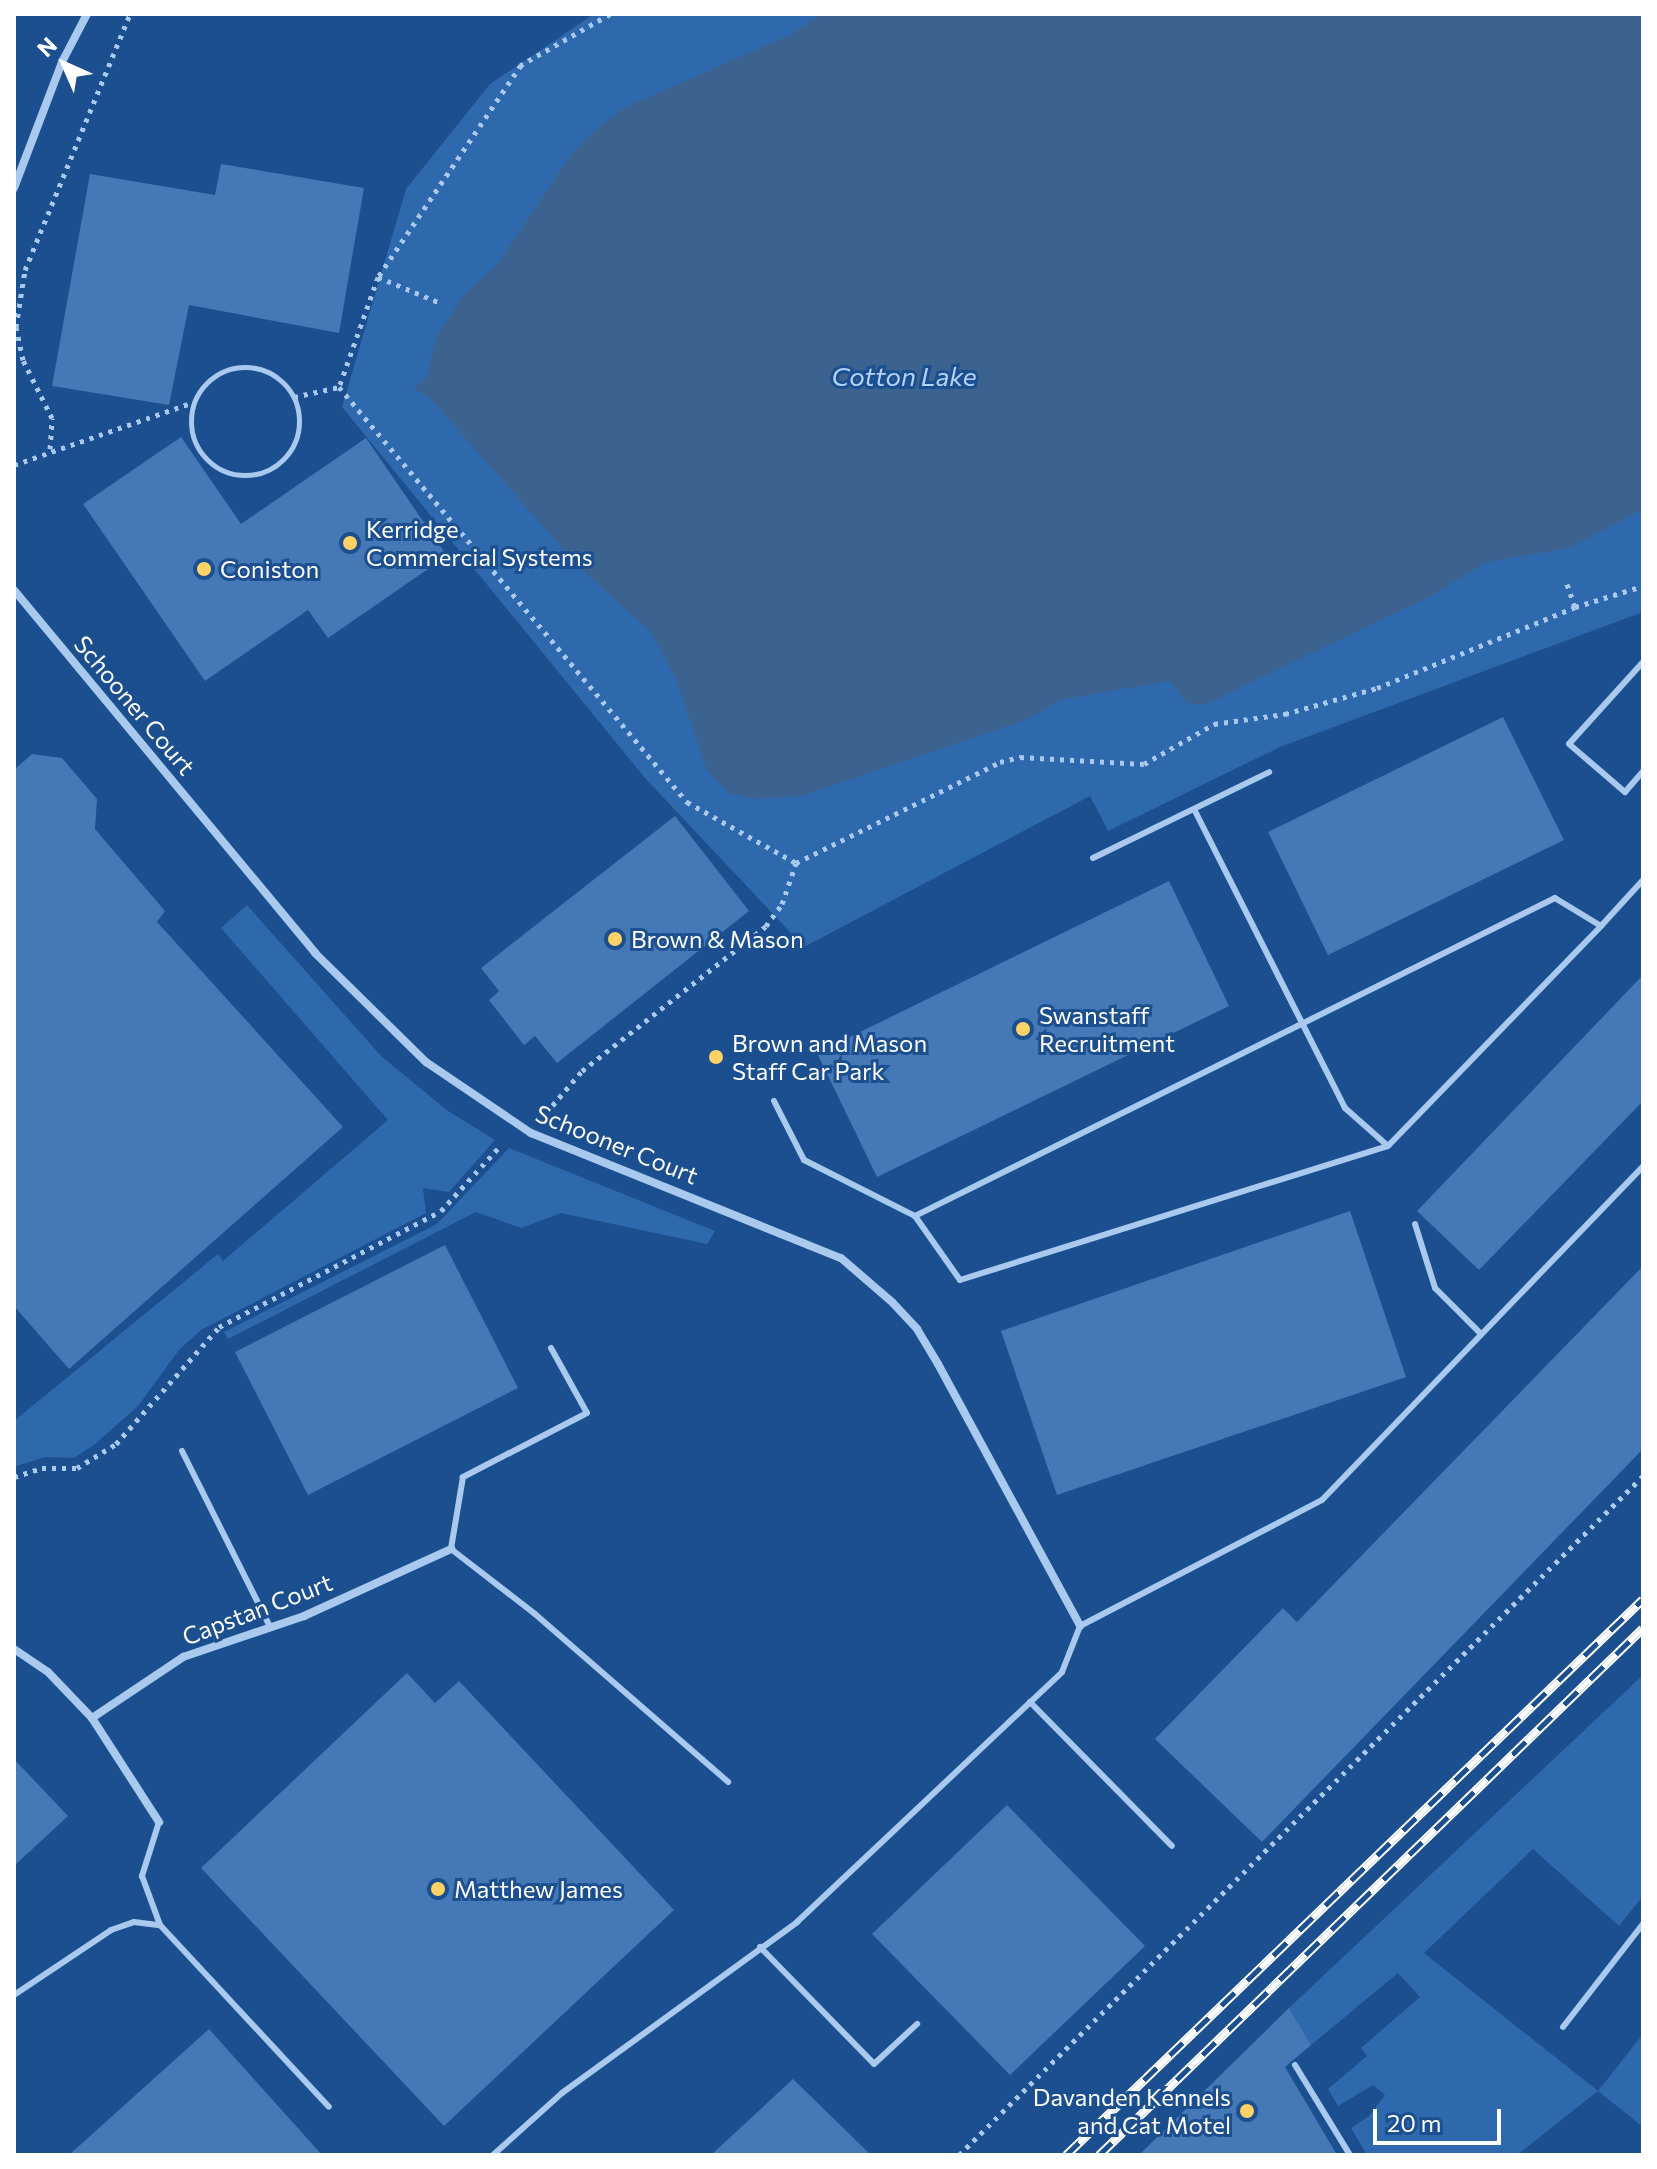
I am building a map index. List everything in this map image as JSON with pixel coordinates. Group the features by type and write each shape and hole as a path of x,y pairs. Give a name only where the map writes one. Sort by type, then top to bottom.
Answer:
{"street":[{"path":"14,188 62,62 87,14"},
{"name":"Schooner Court","path":"14,590 315,953 426,1062 531,1133 792,1235 841,1258 892,1302 931,1352 1080,1626"},
{"name":"Capstan Court","path":"92,1718 183,1657 270,1627 451,1549"},
{"path":"14,1649 48,1672 92,1718 159,1822"}],"lane":[{"path":"1643,662 1569,744 1625,792 1643,771"},
{"path":"1093,858 1195,811 1269,772"},
{"path":"1195,811 1345,1108 1388,1146"},
{"path":"774,1101 804,1160 915,1216 960,1280 1388,1146 1643,880"},
{"path":"915,1216 1302,1021 1555,898 1601,926"},
{"path":"493,2155 562,2093 797,1922 1062,1672 1080,1626 1322,1500 1643,1166"},
{"path":"1415,1224 1435,1288 1481,1334"},
{"path":"551,1348 587,1413 463,1477 451,1549 535,1614 728,1782"},
{"path":"182,1451 270,1627"},
{"path":"1030,1702 1172,1846"},
{"path":"159,1822 142,1876 160,1925 329,2107"},
{"path":"14,1995 111,1930 134,1922 160,1925"},
{"path":"1563,2027 1643,1924"},
{"path":"760,1947 874,2064 917,2024"},
{"path":"1295,2065 1350,2155"}],"path":[{"path":"50,449 52,418 23,360 16,327 25,270 130,14"},
{"path":"339,387 378,277 521,65 610,14"},
{"path":"378,277 438,302"},
{"path":"14,465 50,449 194,402 217,375 251,366 283,382 294,397 299,431 292,448 266,471 249,475 215,466 202,454 193,429 194,402"},
{"path":"294,397 339,387"},
{"path":"339,387 687,802 796,863"},
{"path":"1567,584 1575,607"},
{"path":"531,1133 582,1071 766,926 782,904 796,863 1000,762 1020,757 1144,764 1214,724 1285,714 1377,688 1575,607 1643,586"},
{"path":"14,1477 42,1468 77,1468 116,1444 219,1327 441,1211 519,1127"},
{"path":"959,2155 1643,1476"}],"shaded area":[{"name":"Cotton Lake","path":"594,14 1643,14 1643,612 1280,747 1108,831 1090,796 804,947 645,778 342,407 406,189 490,84"},
{"path":"247,905 382,1057 448,1111 495,1140 449,1192 423,1188 426,1213 201,1330 179,1350 138,1406 94,1445 74,1458 45,1457 14,1467 14,1421 218,1254 223,1261 388,1120 221,928"},
{"path":"509,1148 715,1231 707,1244 561,1213 521,1228 476,1212 228,1339 224,1332 437,1224"},
{"path":"1643,1675 1643,1896 1619,1926 1533,1849 1424,1953 1598,2091 1517,2155 1367,2155 1351,2128 1369,2116 1385,2095 1373,2085 1338,2106 1328,2089 1367,2056 1361,2048 1420,1997 1398,1973 1311,2045 1289,2008"},
{"path":"1643,2034 1643,2127 1598,2091"}],"water":[{"name":"Cotton Lake","path":"822,14 1643,14 1643,509 1569,548 1487,562 1429,597 1206,704 1188,704 1169,681 1059,700 1031,718 801,796 753,799 729,793 707,770 676,679 651,632 581,569 428,396 413,389 427,377 435,340 463,295 497,265 572,153 596,129 626,107 792,34"}],"building":[{"path":"221,164 364,188 339,333 189,305 169,405 52,386 90,174 215,195"},
{"path":"181,437 241,524 366,438 447,556 328,638 308,610 205,681 83,504"},
{"path":"1503,717 1564,840 1328,955 1268,832"},
{"path":"32,754 62,758 97,799 95,829 165,911 157,922 343,1127 69,1369 14,1306 14,770"},
{"name":"Brown & Mason","path":"675,816 749,911 557,1063 535,1036 524,1045 489,1000 499,991 481,968"},
{"name":"Swanstaff Recruitment","path":"1169,881 1229,1006 877,1177 817,1053"},
{"path":"1643,975 1643,1101 1479,1270 1417,1211"},
{"path":"1350,1211 1406,1377 1057,1495 1001,1331"},
{"path":"445,1245 518,1388 308,1495 235,1352"},
{"path":"1643,1266 1643,1449 1262,1842 1155,1739 1283,1608 1297,1622"},
{"name":"Matthew James","path":"407,1673 435,1703 459,1681 674,1910 444,2126 201,1868"},
{"path":"14,1759 68,1816 14,1866"},
{"path":"1007,1805 1145,1946 1010,2075 872,1934"},
{"name":"Davanden Kennels and Cat Motel","path":"1289,2008 1311,2045 1285,2067 1337,2155 1139,2155"},
{"path":"209,2029 322,2155 69,2155"},
{"path":"793,2079 871,2155 711,2155"}],"railway":[{"path":"1066,2155 1643,1599"},
{"path":"1099,2155 1643,1628"}],"place":[{"name":"Kerridge Commercial Systems","path":"350,543"},
{"name":"Coniston","path":"204,569"},
{"name":"Brown & Mason","path":"615,939"},
{"name":"Swanstaff Recruitment","path":"1023,1029"},
{"name":"Brown and Mason Staff Car Park","path":"716,1057"},
{"name":"Matthew James","path":"438,1889"},
{"name":"Davanden Kennels and Cat Motel","path":"1247,2111"}]}
